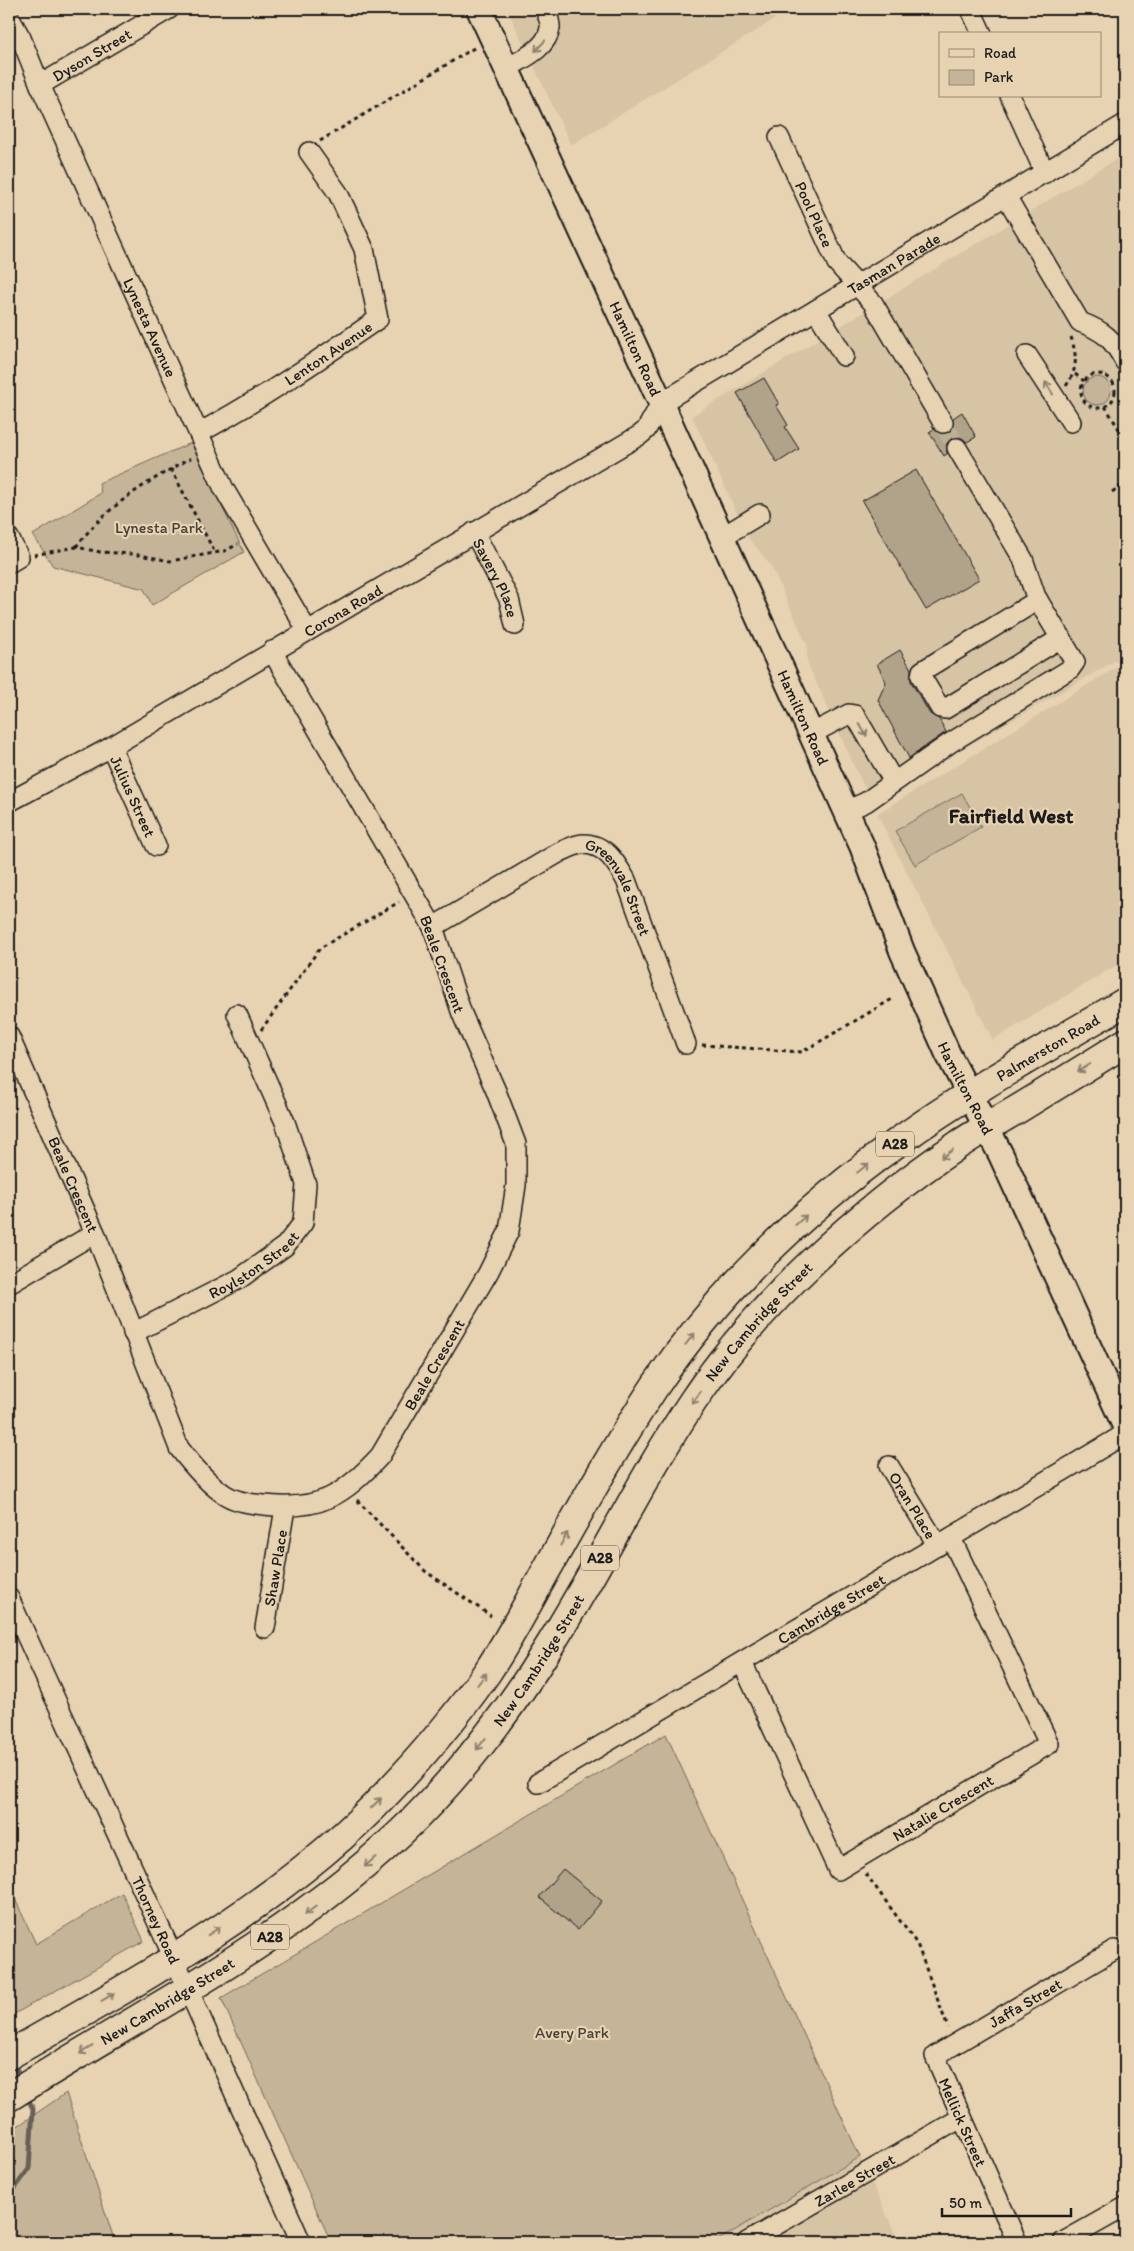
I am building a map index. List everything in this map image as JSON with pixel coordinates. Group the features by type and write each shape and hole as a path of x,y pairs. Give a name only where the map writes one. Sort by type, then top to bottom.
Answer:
{"highway":[{"name":"Palmerston Road","path":"970,1095 1125,1002"},
{"name":"A28","path":"988,1127 1125,1043"},
{"name":"New Cambridge Street","path":"9,2055 173,1958 256,1903 301,1870 345,1833 387,1793 439,1734 488,1672 623,1437 656,1384 710,1314 755,1264 833,1193 898,1141 970,1095"},
{"name":"New Cambridge Street","path":"9,2097 188,1989 307,1913 376,1857 435,1799 481,1745 552,1643 635,1496 694,1400 732,1349 770,1304 831,1246 895,1192 958,1145 988,1127"}],"main road":[{"name":"Hamilton Road","path":"479,9 662,403 862,846 902,951 948,1054 988,1127 1125,1426"}],"street":[{"name":"Dyson Street","path":"40,85 169,9"},
{"path":"506,69 534,53 546,40 551,27 545,9"},
{"path":"971,10 981,32"},
{"name":"Lynesta Avenue","path":"9,17 21,38 40,85 224,490 307,630"},
{"path":"1011,98 1045,173"},
{"name":"Tasman Parade","path":"662,403 1125,124"},
{"name":"Pool Place","path":"779,137 837,263 873,303 943,423"},
{"name":"Lenton Avenue","path":"199,432 234,414 313,364 378,318 364,249 338,193 309,152"},
{"path":"1006,196 1080,322 1099,329 1115,344 1125,362"},
{"path":"816,310 844,356"},
{"path":"1027,355 1071,422"},
{"name":"Corona Road","path":"9,802 111,747 640,434 646,430 662,403"},
{"path":"846,812 866,802 950,743 1070,669 1075,662 1038,600 1032,588 1023,559 957,448"},
{"path":"722,537 760,514"},
{"name":"Savery Place","path":"474,532 510,599 515,625"},
{"path":"9,538 14,560"},
{"path":"1038,600 922,671 921,676 940,708 945,709 1061,638"},
{"name":"Beale Crescent","path":"9,1036 95,1233 179,1448 199,1472 225,1495 252,1504 285,1508 312,1504 337,1496 347,1489 380,1456 488,1273 509,1231 516,1185 516,1144 496,1091 462,1014 433,927 272,651"},
{"path":"811,734 849,714 855,715 894,782"},
{"name":"Julius Street","path":"111,747 156,846"},
{"name":"Greenvale Street","path":"433,927 560,852 582,844 600,847 614,859 626,880 686,1044"},
{"name":"Roylston Street","path":"133,1333 239,1278 285,1246 303,1224 306,1184 285,1122 237,1014"},
{"path":"9,1284 95,1233"},
{"name":"Cambridge Street","path":"538,1784 1125,1434"},
{"name":"Oran Place","path":"889,1466 944,1542"},
{"name":"Shaw Place","path":"265,1628 285,1508"},
{"name":"Natalie Crescent","path":"742,1662 838,1870 1049,1744 944,1542"},
{"name":"Thorney Road","path":"9,1598 188,1989 301,2242"},
{"name":"Jaffa Street","path":"935,2056 1114,1950"},
{"name":"Mellick Street","path":"935,2056 1017,2242"},
{"name":"Zarlee Street","path":"747,2242 961,2118"},
{"path":"1063,2242 1125,2207"}],"path":[{"path":"309,152 316,144 474,48"},
{"path":"1055,398 1075,374 1074,345 1068,330"},
{"path":"1075,374 1084,381"},
{"path":"1094,374 1101,374 1112,381 1115,392 1110,403 1098,408 1085,402 1081,395 1084,381 1094,374"},
{"path":"1105,406 1125,438"},
{"path":"76,547 88,530 144,483 207,450"},
{"path":"1125,450 1123,456 1125,464"},
{"path":"171,469 215,553"},
{"path":"1112,492 1125,483"},
{"path":"14,560 76,547 100,552 134,554 170,561 215,553 253,538"},
{"path":"251,1045 320,948 414,893"},
{"path":"686,1044 802,1052 894,998"},
{"path":"347,1489 425,1571 491,1616"},
{"path":"863,1871 917,1944 946,2025"}],"shaded area":[{"path":"507,9 791,9 571,145"},
{"path":"1125,154 1125,655 874,800 861,781 807,662 807,645 771,566 748,537 692,416"},
{"path":"1125,662 1125,960 993,1040 877,814"},
{"path":"860,2157 899,2242 715,2242"}],"green space":[{"path":"1097,377 1107,381 1111,391 1107,401 1097,405 1087,401 1083,391 1087,381"},
{"name":"Lynesta Park","path":"191,443 244,552 152,605 144,589 53,566 33,535 101,493 99,483"},
{"path":"962,793 981,827 915,865 895,831"},
{"name":"Avery Park","path":"666,1734 860,2157 715,2242 331,2242 221,1998"},
{"path":"9,1886 36,1944 122,1893 144,1941 9,2017"},
{"path":"66,2093 113,2236 103,2242 9,2242 9,2132"}],"building":[{"path":"764,378 779,404 776,405 788,425 785,427 799,449 777,463 737,393"},
{"path":"962,412 976,437 967,442 962,438 952,438 947,443 947,454 944,456 929,432 934,429 943,434 948,433 953,428 953,418"},
{"path":"916,470 979,579 926,610 862,501"},
{"path":"900,650 911,669 911,682 930,714 939,719 946,732 909,758 878,700 886,682 877,664"},
{"path":"563,1869 602,1901 578,1930 539,1897"}],"waterway":[{"path":"13,2061 21,2081"},
{"path":"9,2196 29,2169 33,2109 27,2096"}],"tunnel":[{"path":"943,423 957,448"}],"district":[{"name":"Fairfield West","path":"1011,816"}]}
